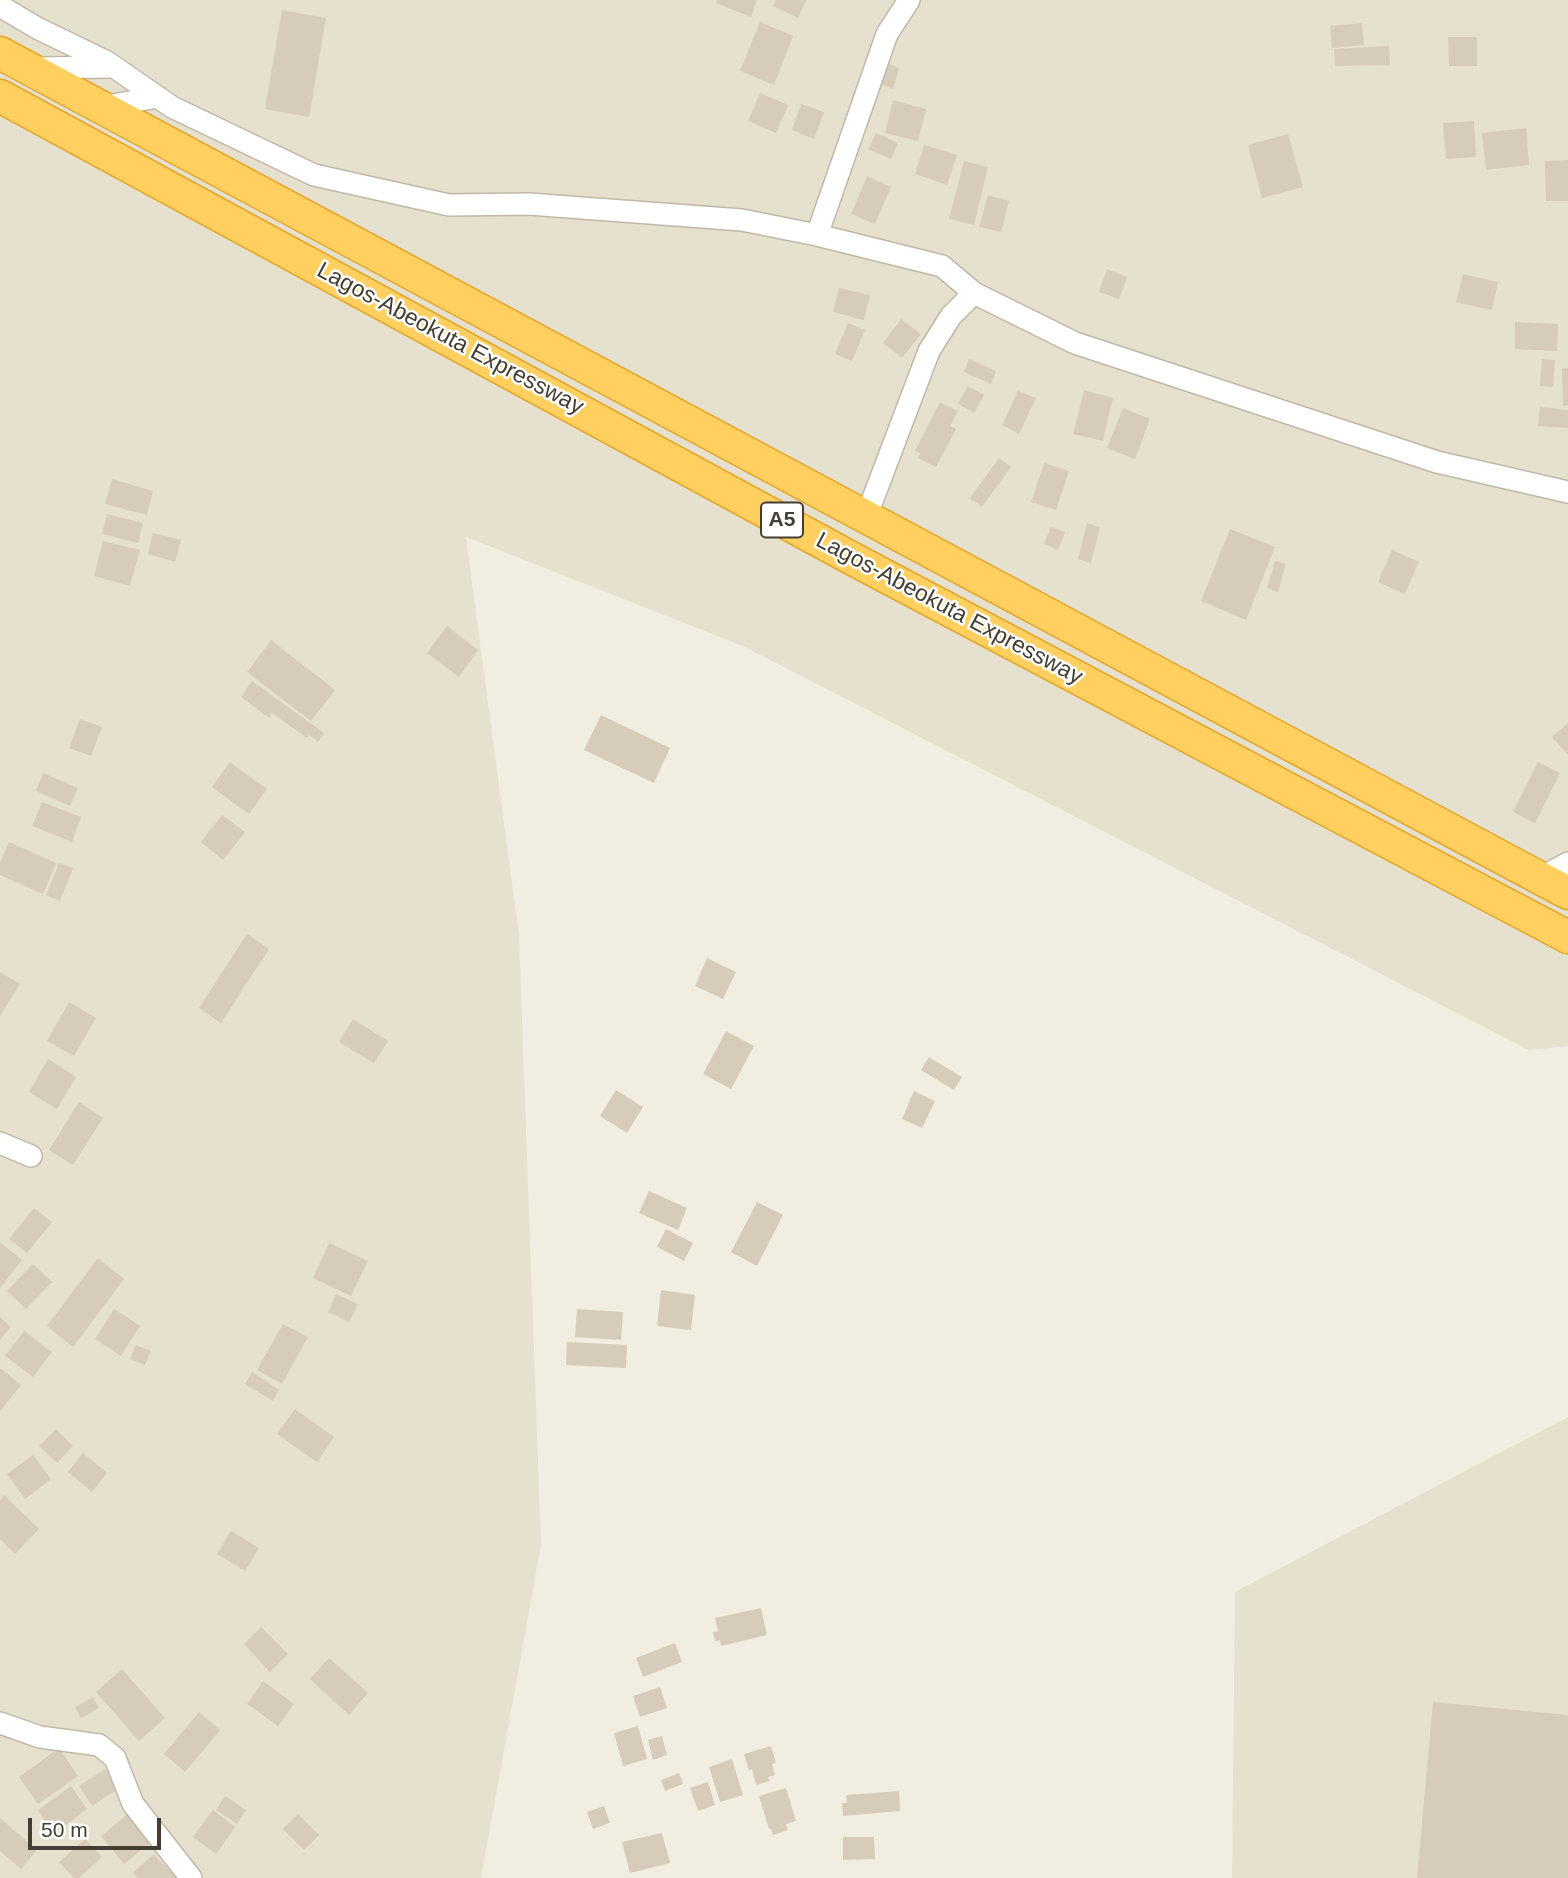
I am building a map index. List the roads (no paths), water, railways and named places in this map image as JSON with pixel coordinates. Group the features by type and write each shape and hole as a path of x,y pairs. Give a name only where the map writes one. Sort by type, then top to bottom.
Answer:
{"highway":[{"name":"Lagos-Abeokuta Expressway","path":"0,53 1568,893"},
{"name":"Lagos-Abeokuta Expressway","path":"0,96 866,566 1568,937"}],"street":[{"path":"817,235 887,34 909,0"},
{"path":"0,6 114,67 197,120 314,175 449,205 529,204 742,220 817,235 942,266 974,292 1088,348 1437,462 1568,492"},
{"path":"29,68 114,67"},
{"path":"101,107 158,97"},
{"path":"866,517 929,351 951,316 974,292"},
{"path":"1540,878 1568,863"},
{"path":"0,1143 31,1156"},
{"path":"0,1723 40,1737 99,1745 115,1758 133,1804 191,1878"}]}
